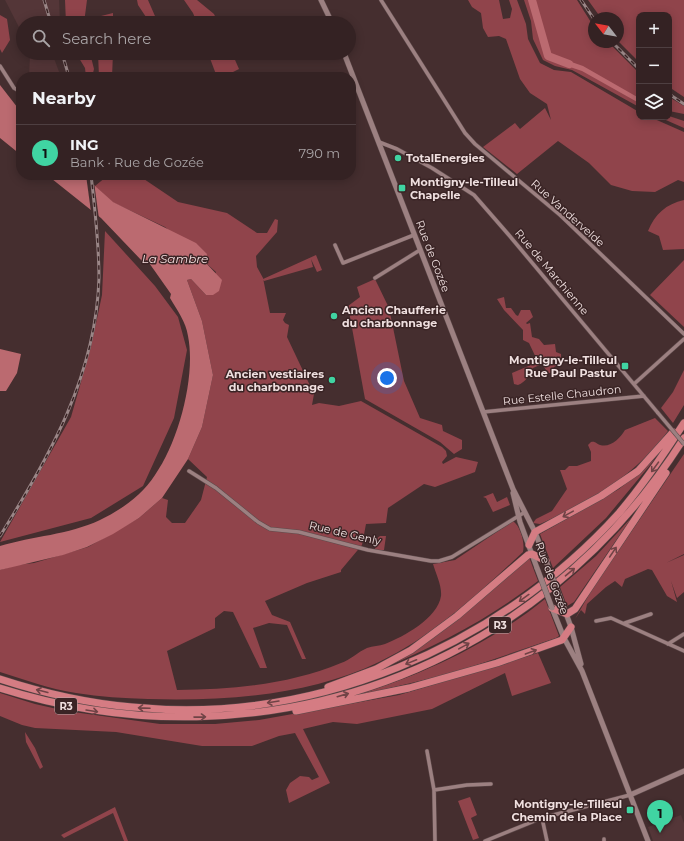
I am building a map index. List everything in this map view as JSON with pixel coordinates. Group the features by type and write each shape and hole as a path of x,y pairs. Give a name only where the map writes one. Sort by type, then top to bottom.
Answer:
{"highway":[{"path":"529,545 535,532 601,496 638,471 684,422"},
{"name":"R3","path":"0,680 60,696 133,707 202,709 268,703 312,695 380,675 417,660 467,635 526,597 567,564 619,512 656,466 684,422"},
{"name":"R3","path":"0,688 57,704 93,711 133,716 169,718 204,717 278,710 336,697 383,683 460,649 497,627 532,603 572,571 626,518 671,460 684,438"},
{"path":"552,608 567,614 575,609 666,473 671,460"},
{"path":"312,695 376,669 411,650 457,616 522,560 532,554 546,561"},
{"path":"278,710 292,712 409,688 504,661 564,638 571,627"}],"main road":[{"path":"321,0 329,16"},
{"name":"Rue de Gozée","path":"347,60 351,72"},
{"name":"Rue de Gozée","path":"356,84 512,489 535,532 567,614 582,671 648,841"},
{"name":"Rue de Gozée","path":"512,489 518,515 552,608 564,638 582,671"},
{"path":"630,795 684,771"}],"street":[{"name":"Rue Vandervelde","path":"381,0 465,133 475,144 560,215 684,334"},
{"path":"0,66 16,89"},
{"name":"Rue de Marchienne","path":"379,142 397,149 432,168 474,196 508,234 684,444"},
{"path":"335,244 343,263 414,235"},
{"path":"375,278 420,250"},
{"path":"634,384 684,339"},
{"name":"Rue Estelle Chaudron","path":"483,412 644,396"},
{"name":"Rue de Genly","path":"189,471 216,488 258,522 270,529 299,532 368,550 439,561 452,557 524,512"},
{"path":"625,623 651,614"},
{"path":"596,621 611,618 625,623 684,651"},
{"path":"668,644 684,634"},
{"path":"427,751 434,790 435,841"},
{"path":"434,790 467,785 491,784"},
{"path":"485,841 542,818 630,795"},
{"path":"542,818 547,841"}],"shaded area":[{"path":"5,0 59,0 60,16 16,16 16,21"},
{"path":"65,0 87,0 85,16 66,16"},
{"path":"137,0 148,0 155,16 145,16 138,5"},
{"path":"184,0 197,0 215,16 194,16"},
{"path":"468,0 499,0 503,19 510,18 512,9 509,0 517,0 526,24 528,39 540,63 554,70 571,72 636,110 636,120 657,120 684,132 684,182 678,180 655,192 632,191 611,185 589,163 558,141 517,174 483,147 515,123 520,129 545,108 551,120 547,104 530,93 520,79 506,39 499,36 488,37 483,28 481,13 472,7"},
{"path":"524,0 577,0 588,17 588,48 614,48 636,70 636,105 572,70 555,66 543,60 533,39 531,21"},
{"path":"588,0 684,0 684,97 672,89 672,12 636,12 636,59 624,47 624,12 597,12"},
{"path":"113,13 113,16 101,16"},
{"path":"0,15 7,19 10,40 2,53 0,49"},
{"path":"30,60 55,60 59,72 29,72"},
{"path":"80,60 92,60 93,72 85,72"},
{"path":"98,60 113,60 112,72 99,72"},
{"path":"211,60 235,60 239,69 233,72 215,72"},
{"path":"672,99 684,106 684,114 672,112"},
{"path":"672,117 684,121 684,128 666,120 672,120"},
{"path":"102,180 145,180 178,202 227,213 257,233 267,233 275,219 278,220 277,232 256,256 257,267 263,278 270,313 286,313 283,320 289,325 287,337 314,394 312,405 319,403 339,406 361,401 442,447 446,451 447,456 442,462 443,464 456,457 478,462 475,472 435,487 424,484 388,508 386,523 366,524 362,545 341,570 341,572 307,583 265,601 272,615 290,622 306,659 302,659 287,625 269,623 253,628 267,668 260,668 233,612 224,611 215,618 215,628 167,651 177,690 240,687 281,681 341,663 367,648 385,644 401,637 419,626 434,612 441,596 441,592 440,584 433,564 455,560 513,521 522,535 523,552 473,598 419,640 379,662 352,673 295,689 266,694 207,699 121,698 66,691 0,672 0,570 17,565 34,563 88,547 139,518 162,498 168,500 166,517 172,523 185,523 201,500 207,477 188,459 202,427 213,375 202,321 187,280 191,279 206,295 216,272 165,227 112,202 95,186"},
{"path":"684,200 684,249 663,250 659,236 648,231 654,220 662,211 672,204"},
{"path":"105,231 155,286 178,317 187,350 174,418 143,486 91,518 0,542 71,417 91,347 102,295"},
{"path":"316,255 322,270 317,272 311,259 313,267 264,281 263,279"},
{"path":"684,260 684,327 650,295"},
{"path":"375,279 389,308 404,381 420,418 442,425 443,431 462,440 462,449 454,454 440,442 365,399 348,306 360,297 357,287"},
{"path":"504,297 506,308 511,308 518,316 521,310 530,310 533,317 526,323 530,323 532,337 539,339 544,345 555,344 556,352 561,354 561,363 554,367 551,373 548,373 542,364 533,368 523,382 518,385 514,384 512,373 538,362 529,343 523,340 523,330 504,310 497,299"},
{"path":"684,370 684,405 673,423 661,408 673,392"},
{"path":"655,418 668,431 642,461 627,474 594,497 576,507 540,524 533,523 536,519 552,511 567,489 560,470 565,470 569,466 577,466 591,461 591,452 588,445 591,442 604,446 611,444 621,436 625,430"},
{"path":"684,454 684,554 666,563 684,555 684,592 677,598 671,581 677,602 667,596 652,570 648,569 625,579 622,587 615,581 606,587 587,604 585,614 581,610 575,619 591,591"},
{"path":"655,459 606,518 553,568 540,534 619,489"},
{"path":"493,493 497,502 507,497 510,505 493,512 486,498 483,497"},
{"path":"632,517 574,602 567,606 560,587 596,556"},
{"path":"380,536 386,536 384,550 375,550 376,539"},
{"path":"529,557 538,581 483,619 464,630 383,668"},
{"path":"545,599 559,636 556,638 453,673 344,699 398,681 450,659 499,632"},
{"path":"538,653 551,683 512,696 505,673 432,709 357,724 333,722 303,729 330,783 289,803 286,790 290,783 300,776 309,777 312,780 319,777 295,733 279,736 252,746 202,746 116,732 35,728 22,725 0,716 0,693 35,704 66,711 160,724 215,724 259,720 399,695"},
{"path":"25,732 35,748 43,767 40,769 26,742"},
{"path":"470,797 477,815 471,818 479,838 473,840 458,801"},
{"path":"115,807 128,841 124,841 113,813 64,838 61,835"},
{"path":"681,815 684,823 684,841 653,841 648,827"}],"water":[{"path":"560,58 583,66 636,96 636,101 582,71 558,63"},
{"path":"0,85 16,106 16,151 0,138"},
{"name":"La Sambre","path":"53,180 89,180 113,202 196,243 207,254 205,262 222,280 219,291 213,295 206,295 191,279 187,280 202,321 213,375 202,427 188,459 162,498 139,518 113,534 87,547 63,555 0,570 0,546 88,525 116,512 144,489 164,461 184,408 190,370 190,352 187,331 183,321 170,298 171,294 147,260 143,262 101,218"},
{"path":"0,349 21,354 17,373 6,391 0,391"}],"pier":[{"path":"87,180 92,180 94,182 99,219 91,212"}],"waterway":[{"path":"532,0 548,56 569,64"}],"railway":[{"path":"44,0 49,16"},
{"path":"581,0 589,12"},
{"path":"618,48 636,66"},
{"path":"64,60 68,72"},
{"path":"672,96 684,104"},
{"path":"0,536 53,445 80,381 89,348 96,314 99,278 98,239 92,180"}],"place":[{"name":"TotalEnergies","path":"398,158"},
{"name":"Montigny-le-Tilleul Chapelle","path":"402,188"},
{"name":"Ancien Chaufferie du charbonnage","path":"334,316"},
{"name":"Montigny-le-Tilleul Rue Paul Pastur","path":"625,366"},
{"name":"Ancien vestiaires du charbonnage","path":"332,380"},
{"name":"Montigny-le-Tilleul Chemin de la Place","path":"630,810"},
{"name":"ING","path":"660,833"}]}
